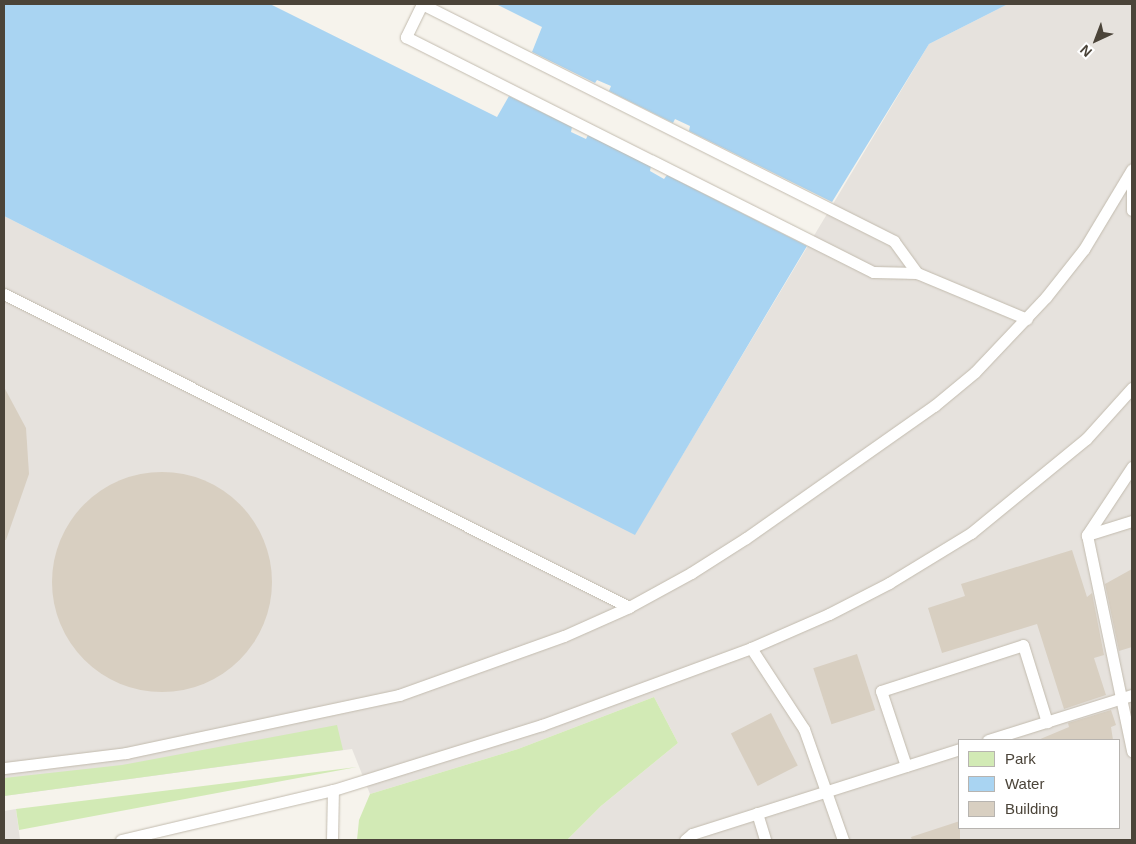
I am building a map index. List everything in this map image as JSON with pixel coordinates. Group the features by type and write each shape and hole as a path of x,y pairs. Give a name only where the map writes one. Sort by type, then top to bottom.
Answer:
{"lane":[{"path":"917,273 894,241 422,4 406,37 873,272 917,273 1027,319"},
{"path":"4,768 126,753 399,695 564,636 629,607 691,573 746,538 934,406 975,372 1027,319 1084,249 1132,169"},
{"path":"1132,173 1132,210"},
{"path":"4,294 629,607"},
{"path":"121,840 333,790 542,725 751,648 880,587 971,533 1086,439 1132,388"},
{"path":"1132,467 1087,535 1127,697 1132,751"},
{"path":"1087,535 1132,521"},
{"path":"906,766 881,691 1023,645 1047,722"},
{"path":"751,648 804,729 828,791 843,840"},
{"path":"991,739 1127,697"},
{"path":"685,840 692,834 958,750"},
{"path":"332,840 333,790"},
{"path":"757,814 765,840"}],"shaded area":[{"path":"1008,4 1132,4 1132,840 567,840 601,806 678,743 654,697 518,749 370,794 352,749 4,796 4,216 635,534 929,44"},
{"path":"16,809 20,840 4,840 4,811"}],"green space":[{"path":"654,697 678,743 601,806 567,840 357,840 359,820 370,794 518,749"},
{"path":"337,725 343,750 4,796 4,778 122,765"},
{"path":"357,767 19,830 16,809"}],"water":[{"path":"4,4 270,4 497,117 509,96 572,127 571,132 586,139 588,135 651,166 650,171 664,179 667,175 807,246 635,535 4,216"},
{"path":"496,4 1008,4 929,44 832,202 689,131 690,126 675,119 673,123 609,91 611,86 597,80 595,83 532,52 542,27"}],"building":[{"path":"4,387 26,428 29,474 6,540 4,540"},
{"path":"151,472 173,472 204,480 223,490 240,504 254,521 264,540 272,571 272,593 264,624 254,643 240,660 223,674 204,684 173,692 151,692 120,684 110,679 92,667 77,652 60,624 52,593 52,571 60,540 65,530 77,512 92,497 120,480"},
{"path":"1072,550 1087,597 1092,593 1104,655 1094,658 1106,695 1064,709 1037,624 942,653 928,608 965,596 961,584"},
{"path":"1132,569 1132,647 1119,651 1105,584"},
{"path":"857,654 875,710 831,724 813,668"},
{"path":"1111,710 1116,725 1111,727 1113,739 1040,739 1069,727 1068,723"},
{"path":"771,713 798,766 758,786 731,733"},
{"path":"958,822 958,829 960,829 960,840 912,840 911,837"}]}
